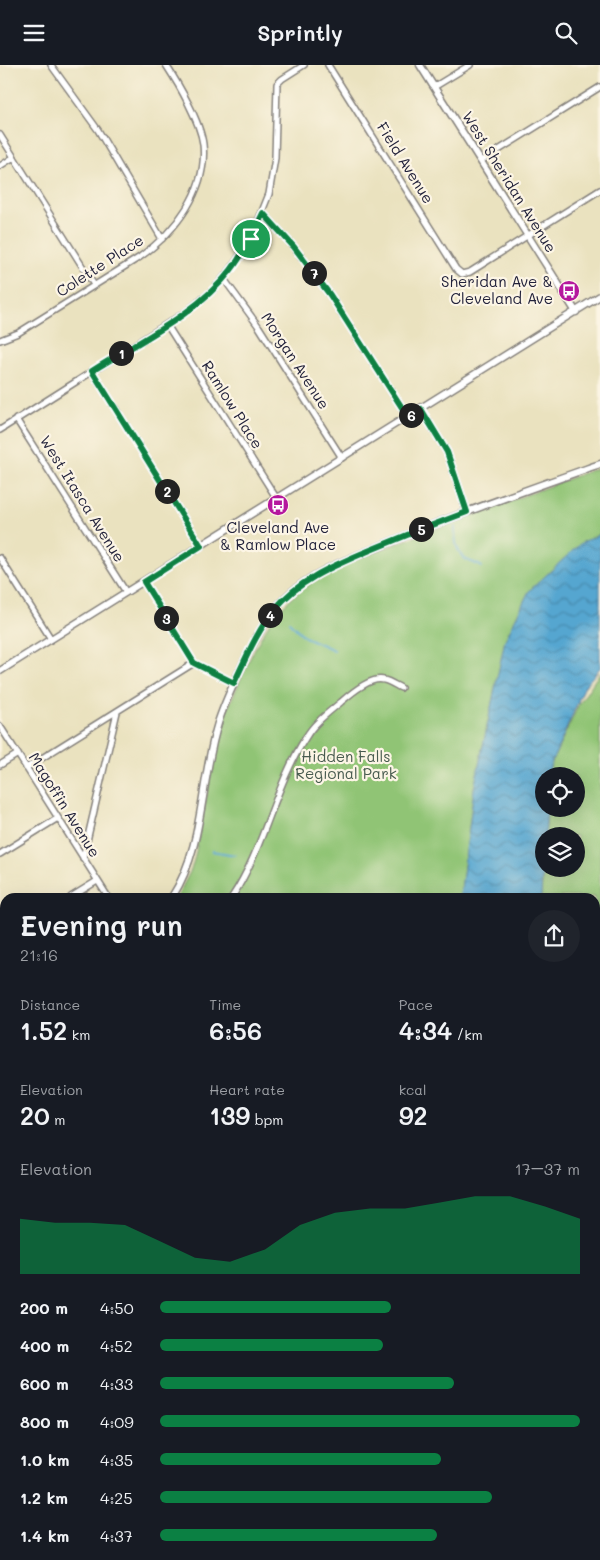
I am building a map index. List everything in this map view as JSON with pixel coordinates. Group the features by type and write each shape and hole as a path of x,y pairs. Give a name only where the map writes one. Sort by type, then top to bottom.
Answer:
{"street":[{"path":"51,65 98,130 162,239"},
{"name":"Colette Place","path":"0,341 18,333 140,257 162,239 180,219 188,206 198,183 203,156 200,133 182,92 166,65"},
{"path":"0,430 167,325 200,302 224,279 246,247 263,213 269,194 275,158 277,84 304,65"},
{"name":"Field Avenue","path":"328,65 456,269 462,274 470,272 528,235"},
{"name":"West Sheridan Avenue","path":"420,65 576,312"},
{"path":"434,87 470,65"},
{"path":"481,161 600,87"},
{"path":"0,135 94,285"},
{"path":"0,166 14,157"},
{"path":"528,235 600,190"},
{"path":"263,213 294,247 330,295 408,417"},
{"name":"Morgan Avenue","path":"224,279 259,327 342,458"},
{"path":"0,671 600,296"},
{"name":"Ramlow Place","path":"167,325 277,499"},
{"path":"92,371 201,546"},
{"path":"421,409 447,452 467,512"},
{"name":"West Itasca Avenue","path":"16,419 126,592"},
{"path":"174,893 188,868 214,736 224,706 257,634 276,608 299,586 326,569 467,512 600,464"},
{"path":"0,558 51,639"},
{"path":"144,582 194,663 234,683"},
{"path":"26,768 194,663"},
{"path":"234,893 248,867 291,763 306,736 318,722 353,692 372,681 383,679 401,688"},
{"path":"83,858 117,712"},
{"name":"Magoffin Avenue","path":"0,727 105,893"},
{"path":"0,765 18,754"},
{"path":"0,854 58,818"},
{"path":"78,893 97,881"}],"green space":[{"name":"Hidden Falls Regional Park","path":"600,467 600,534 581,543 529,591 505,640 474,789 461,893 179,893 191,870 195,856 219,732 257,644 274,617 290,599 307,586 353,560"},
{"path":"600,672 600,893 541,893 542,877 585,877 585,827 546,827 546,817 585,817 585,767 550,766 578,706"}],"water":[{"path":"600,534 600,668 585,686 550,767 535,767 535,817 546,817 546,827 535,827 535,877 542,877 541,893 461,893 474,789 505,640 529,591 581,543"}],"waterway":[{"path":"455,527 456,543 461,555 482,567"},
{"path":"289,622 305,637 334,650"},
{"path":"212,851 235,855"}],"place":[{"name":"Sheridan Ave & Cleveland Ave","path":"569,291"},
{"name":"Cleveland Ave & Ramlow Place","path":"278,505"}],"route":[{"path":"263,213 281,232 330,295 408,417 421,409 447,452 467,512 411,533 326,569 299,586 266,620 257,634 234,683 194,663 144,582 201,546 92,371 175,320 200,302 224,279 251,239 263,213"}]}
